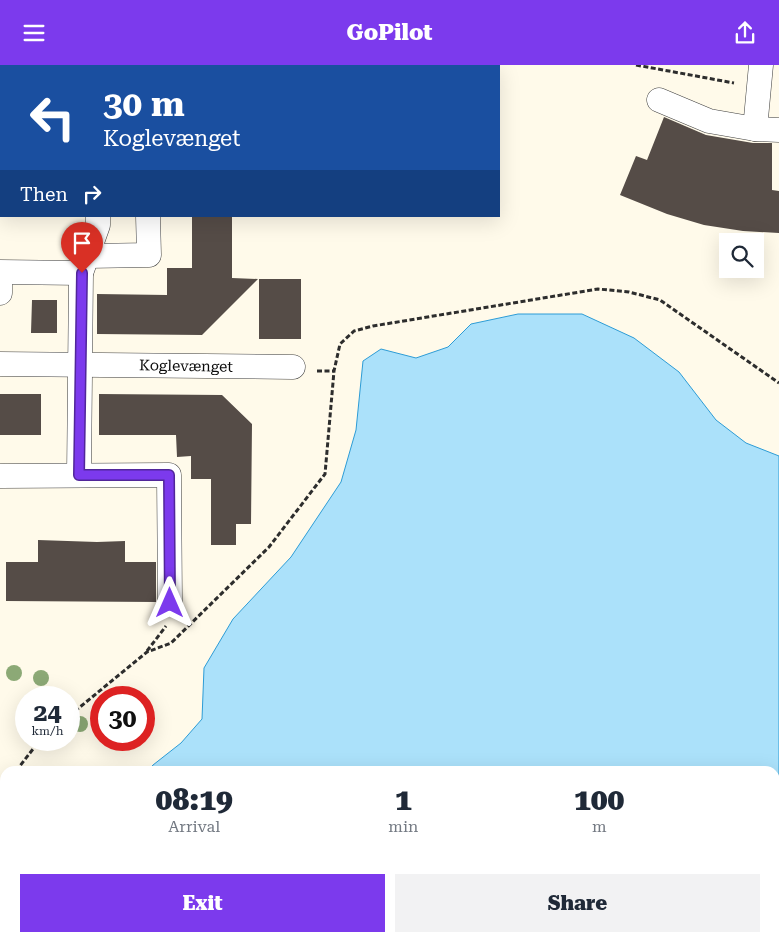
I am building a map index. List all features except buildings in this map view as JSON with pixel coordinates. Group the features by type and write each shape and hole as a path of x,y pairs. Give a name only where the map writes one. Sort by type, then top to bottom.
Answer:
{"street":[{"path":"755,129 760,76"},
{"path":"659,100 709,121 755,129 779,130"},
{"path":"79,475 80,365 84,265 98,225 98,217"},
{"path":"0,293 0,272 84,265 149,255 148,217"},
{"name":"Koglevænget","path":"0,364 293,367"},
{"path":"0,476 169,475 170,603"}],"path":[{"path":"636,65 760,76"},
{"path":"80,707 147,652 171,643 268,547 325,474 334,371 340,344 354,331 372,326 598,289 629,292 660,300 779,383"},
{"path":"20,766 31,751"}],"water":[{"path":"518,314 582,314 634,338 679,372 716,420 746,443 779,456 779,766 152,766 181,743 202,719 204,668 233,619 291,557 341,482 356,430 363,361 381,349 416,358 448,347 471,324"}],"route":[{"path":"82,273 79,475 169,475 170,603"}]}
